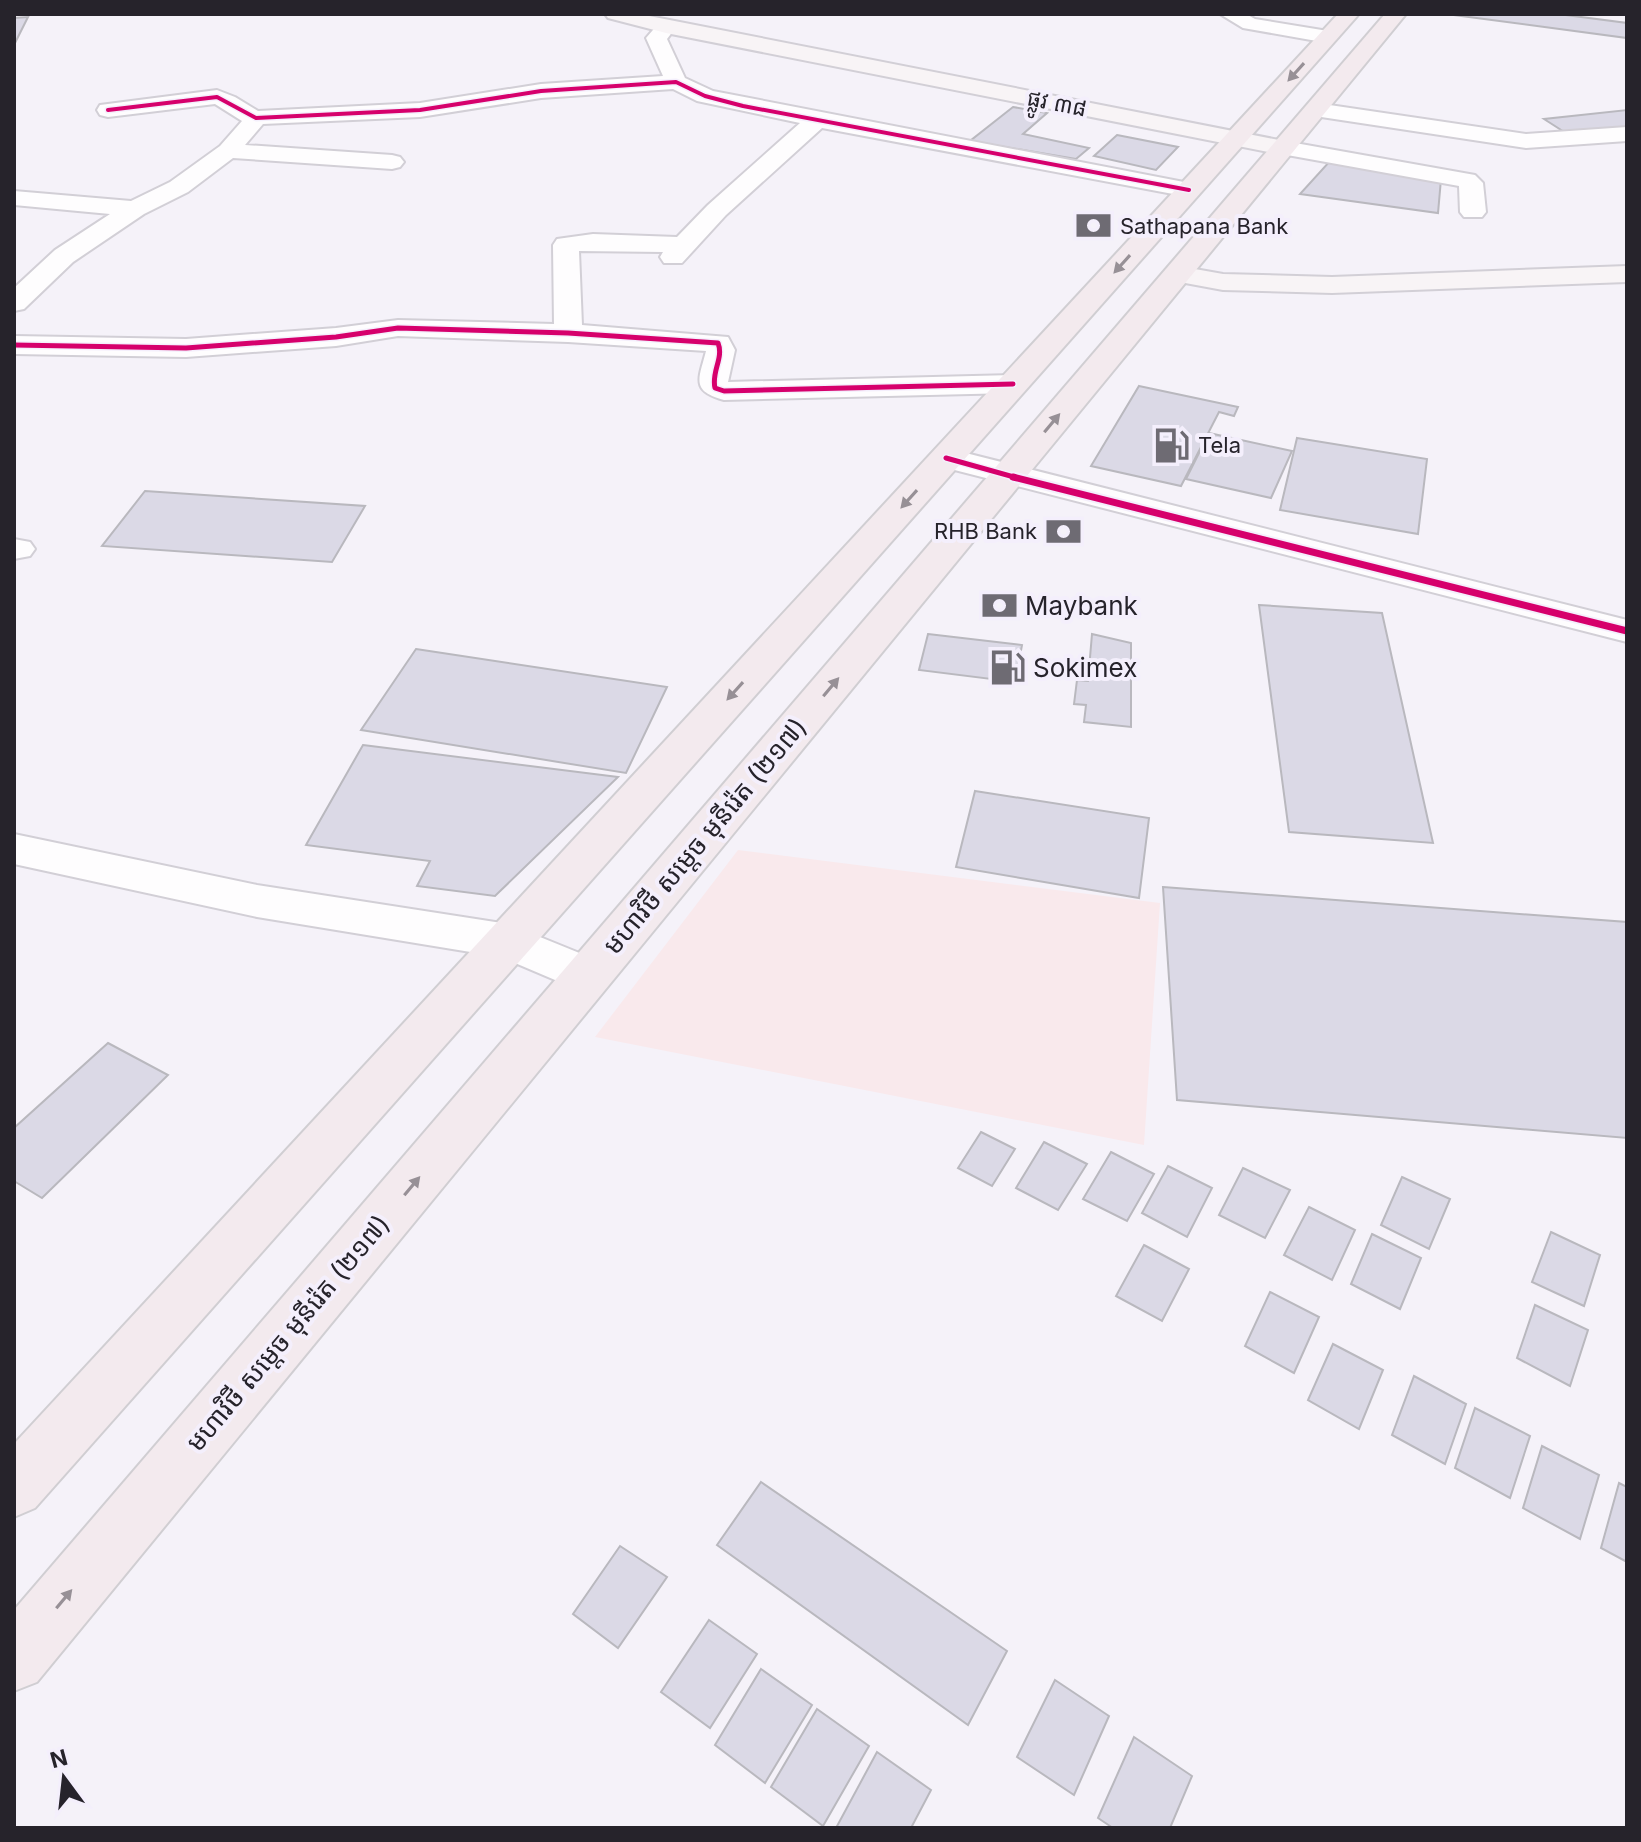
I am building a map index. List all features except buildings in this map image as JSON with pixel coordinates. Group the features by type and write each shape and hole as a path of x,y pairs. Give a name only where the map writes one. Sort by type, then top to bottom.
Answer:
{"main road":[{"name":"មហាវិថី សម្តេច មុនីរ៉េត (២១៧)","path":"14,1659 1396,14"},
{"path":"14,1487 1338,26"}],"street":[{"name":"ផ្លូវ ៣៨","path":"615,14 666,27 1284,148 1466,180 1471,183 1473,212"},
{"path":"1230,14 1250,24 1338,26"},
{"path":"666,27 656,38 676,82"},
{"path":"108,110 217,97 229,100 243,115 256,118 420,110 541,91 676,82 705,96 817,120 1189,190"},
{"path":"1316,110 1526,141 1627,134"},
{"path":"14,303 54,265 135,209 179,187 228,151 256,118"},
{"path":"568,333 566,245 593,242 679,251 717,210 817,120"},
{"path":"228,151 392,162"},
{"path":"14,198 135,209"},
{"path":"14,261 54,265"},
{"path":"1178,274 1223,282 1332,285 1627,274"},
{"path":"14,345 186,348 336,337 398,328 568,333 714,342 721,350 713,381 715,388 724,391 1013,384"},
{"path":"946,458 1627,631"},
{"path":"14,849 257,901 508,941 588,976"}],"shaded area":[{"path":"738,850 1160,903 1144,1145 595,1037"}],"cycle path":[{"path":"108,110 217,97 256,118 420,110 541,91 676,82 705,96 743,106 1189,190"},
{"path":"14,345 186,348 336,337 398,328 568,333 718,343 721,350 713,381 715,388 724,391 1013,384"},
{"path":"946,458 1627,631"}],"place":[{"name":"Sathapana Bank","path":"1094,226"},
{"name":"Tela","path":"1172,445"},
{"name":"RHB Bank","path":"1063,531"},
{"name":"Maybank","path":"999,606"},
{"name":"Sokimex","path":"1007,668"}]}
